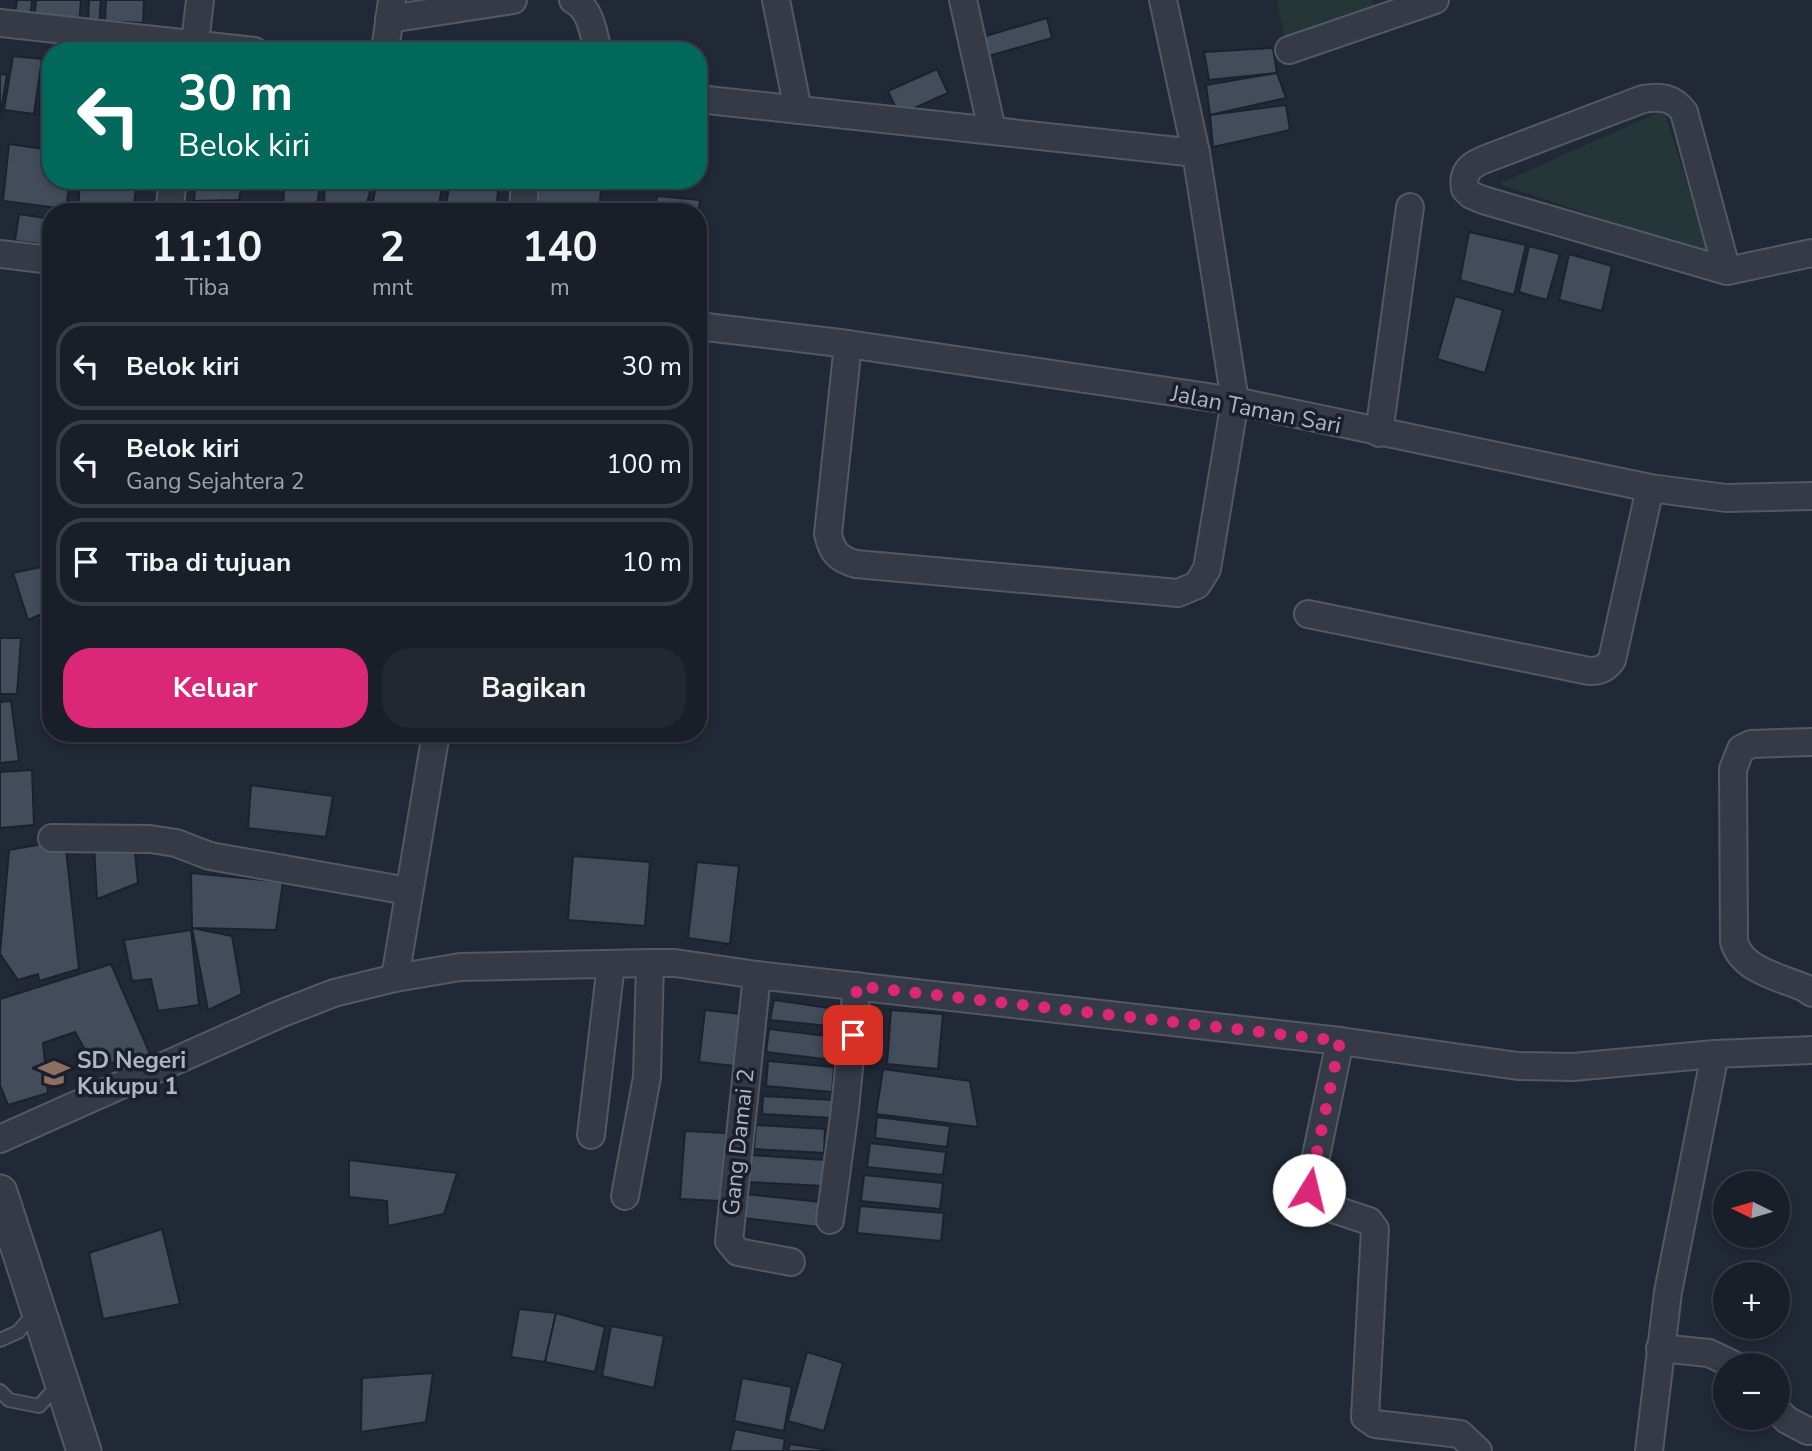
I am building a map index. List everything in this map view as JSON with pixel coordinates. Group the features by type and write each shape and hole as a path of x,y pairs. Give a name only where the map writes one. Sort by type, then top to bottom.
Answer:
{"street":[{"path":"196,42 200,0"},
{"path":"386,42 390,10 513,0"},
{"path":"573,0 588,14 596,42"},
{"path":"776,0 798,110"},
{"path":"963,0 992,130"},
{"path":"848,344 828,534 831,548 841,559 856,564 1178,593 1197,585 1207,569 1235,401 1196,153 1163,0"},
{"path":"1289,50 1389,7 1435,0"},
{"path":"8,16 160,42"},
{"path":"1727,271 1684,112 1677,103 1667,98 1643,99 1483,160 1469,168 1465,174 1465,188 1471,195 1483,200 1727,271 1812,253"},
{"path":"707,100 1196,153"},
{"path":"1379,433 1410,206"},
{"path":"0,254 42,259"},
{"name":"Jalan Taman Sari","path":"707,327 848,344 1235,401 1650,488 1726,498 1812,496"},
{"path":"1308,614 1599,671 1612,660 1650,488"},
{"path":"395,978 434,742"},
{"path":"1812,742 1751,744 1741,749 1733,769 1733,795 1734,942 1737,952 1750,965 1812,993"},
{"path":"51,838 150,839 176,843 210,856 408,891"},
{"path":"625,1196 647,1077 650,963"},
{"path":"0,1139 280,1014 334,993 395,978 460,967 675,963 757,975 1340,1041 1518,1066 1573,1067 1714,1054 1812,1050"},
{"path":"591,1135 611,964"},
{"name":"Gang Damai 2","path":"757,975 729,1241 738,1252 792,1262"},
{"path":"830,1220 845,1109 857,986"},
{"path":"1340,1041 1309,1190 1318,1204 1369,1221 1375,1229 1365,1417 1376,1424 1460,1434 1478,1451"},
{"path":"1649,1451 1660,1349 1677,1236 1714,1054"},
{"path":"0,1192 84,1451"},
{"path":"1660,1349 1713,1355"},
{"path":"1790,1422 1808,1431"}],"lane":[{"path":"0,1340 18,1332 38,1308"},
{"path":"0,1391 9,1400 39,1406 61,1380"}],"shaded area":[{"path":"1277,0 1372,0 1375,7 1285,40"},
{"path":"1664,110 1709,254 1499,184"}],"building":[{"path":"17,0 32,0 30,23 14,21"},
{"path":"36,0 81,0 79,26 34,22"},
{"path":"89,0 101,0 99,25 88,24"},
{"path":"106,0 144,0 143,23 105,21"},
{"path":"1047,18 1052,38 985,57 979,38"},
{"path":"1273,48 1277,73 1209,80 1204,52"},
{"path":"13,56 42,59 34,114 4,110"},
{"path":"937,69 948,93 899,115 888,91"},
{"path":"1277,73 1286,98 1210,115 1206,85"},
{"path":"0,74 7,75 0,116"},
{"path":"42,81 42,115 39,115"},
{"path":"1286,105 1290,130 1213,147 1210,115"},
{"path":"9,144 42,149 42,189 69,189 67,203 42,203 42,206 3,201"},
{"path":"79,189 136,189 134,203 79,203"},
{"path":"195,189 241,189 239,200 194,201"},
{"path":"284,189 319,189 318,203 283,203"},
{"path":"325,189 371,189 367,203 324,203"},
{"path":"375,189 442,189 439,203 373,203"},
{"path":"449,189 498,189 497,203 446,203"},
{"path":"537,189 601,190 600,203 536,203"},
{"path":"657,196 700,200 700,203 656,203"},
{"path":"19,214 42,218 42,244 15,241"},
{"path":"1469,232 1526,245 1514,295 1460,280"},
{"path":"1529,246 1560,254 1547,300 1519,292"},
{"path":"1569,254 1612,266 1602,311 1559,300"},
{"path":"1455,296 1503,310 1485,373 1437,359"},
{"path":"42,567 42,614 28,620 13,573"},
{"path":"0,638 21,638 17,694 0,694"},
{"path":"11,701 19,761 0,763 0,702"},
{"path":"32,770 34,825 0,828 0,772"},
{"path":"251,785 333,796 326,837 248,828"},
{"path":"65,840 79,969 39,981 38,974 18,980 0,954 9,850"},
{"path":"134,843 138,883 97,899 94,847"},
{"path":"573,856 650,862 645,926 568,920"},
{"path":"697,862 739,866 730,944 688,938"},
{"path":"191,873 283,882 276,930 192,928"},
{"path":"192,928 232,936 242,994 208,1010"},
{"path":"191,930 199,1005 158,1011 151,979 132,981 124,940"},
{"path":"111,964 151,1056 94,1066 75,1032 43,1043 48,1093 8,1105 0,1085 0,999"},
{"path":"774,1000 836,1009 838,1027 770,1020"},
{"path":"705,1010 750,1015 744,1067 699,1062"},
{"path":"891,1010 943,1014 938,1069 887,1064"},
{"path":"769,1029 835,1037 832,1060 766,1052"},
{"path":"768,1061 834,1067 832,1092 766,1086"},
{"path":"883,1069 970,1081 978,1127 876,1114"},
{"path":"763,1096 833,1100 832,1118 762,1114"},
{"path":"877,1117 950,1126 947,1147 875,1138"},
{"path":"756,1125 825,1129 824,1153 754,1149"},
{"path":"685,1131 726,1133 725,1150 736,1154 730,1194 720,1201 680,1199"},
{"path":"870,1143 946,1152 943,1175 867,1167"},
{"path":"751,1155 825,1160 824,1186 749,1182"},
{"path":"349,1160 457,1173 444,1214 388,1226 387,1201 349,1197"},
{"path":"864,1175 943,1183 940,1209 861,1201"},
{"path":"746,1194 821,1202 818,1227 744,1218"},
{"path":"860,1206 944,1213 941,1241 857,1233"},
{"path":"162,1229 180,1304 103,1319 89,1253"},
{"path":"519,1309 556,1313 545,1362 511,1357"},
{"path":"556,1313 605,1327 595,1372 545,1362"},
{"path":"611,1326 664,1336 654,1388 602,1376"},
{"path":"807,1352 843,1363 824,1431 788,1421"},
{"path":"433,1373 426,1422 361,1432 362,1378"},
{"path":"742,1378 792,1387 784,1431 734,1421"},
{"path":"735,1429 785,1439 783,1451 730,1451"},
{"path":"790,1444 836,1451 788,1451"}],"place":[{"name":"SD Negeri Kukupu 1","path":"54,1073"}],"route":[{"path":"853,1035 857,986 1340,1041 1309,1190"}]}
